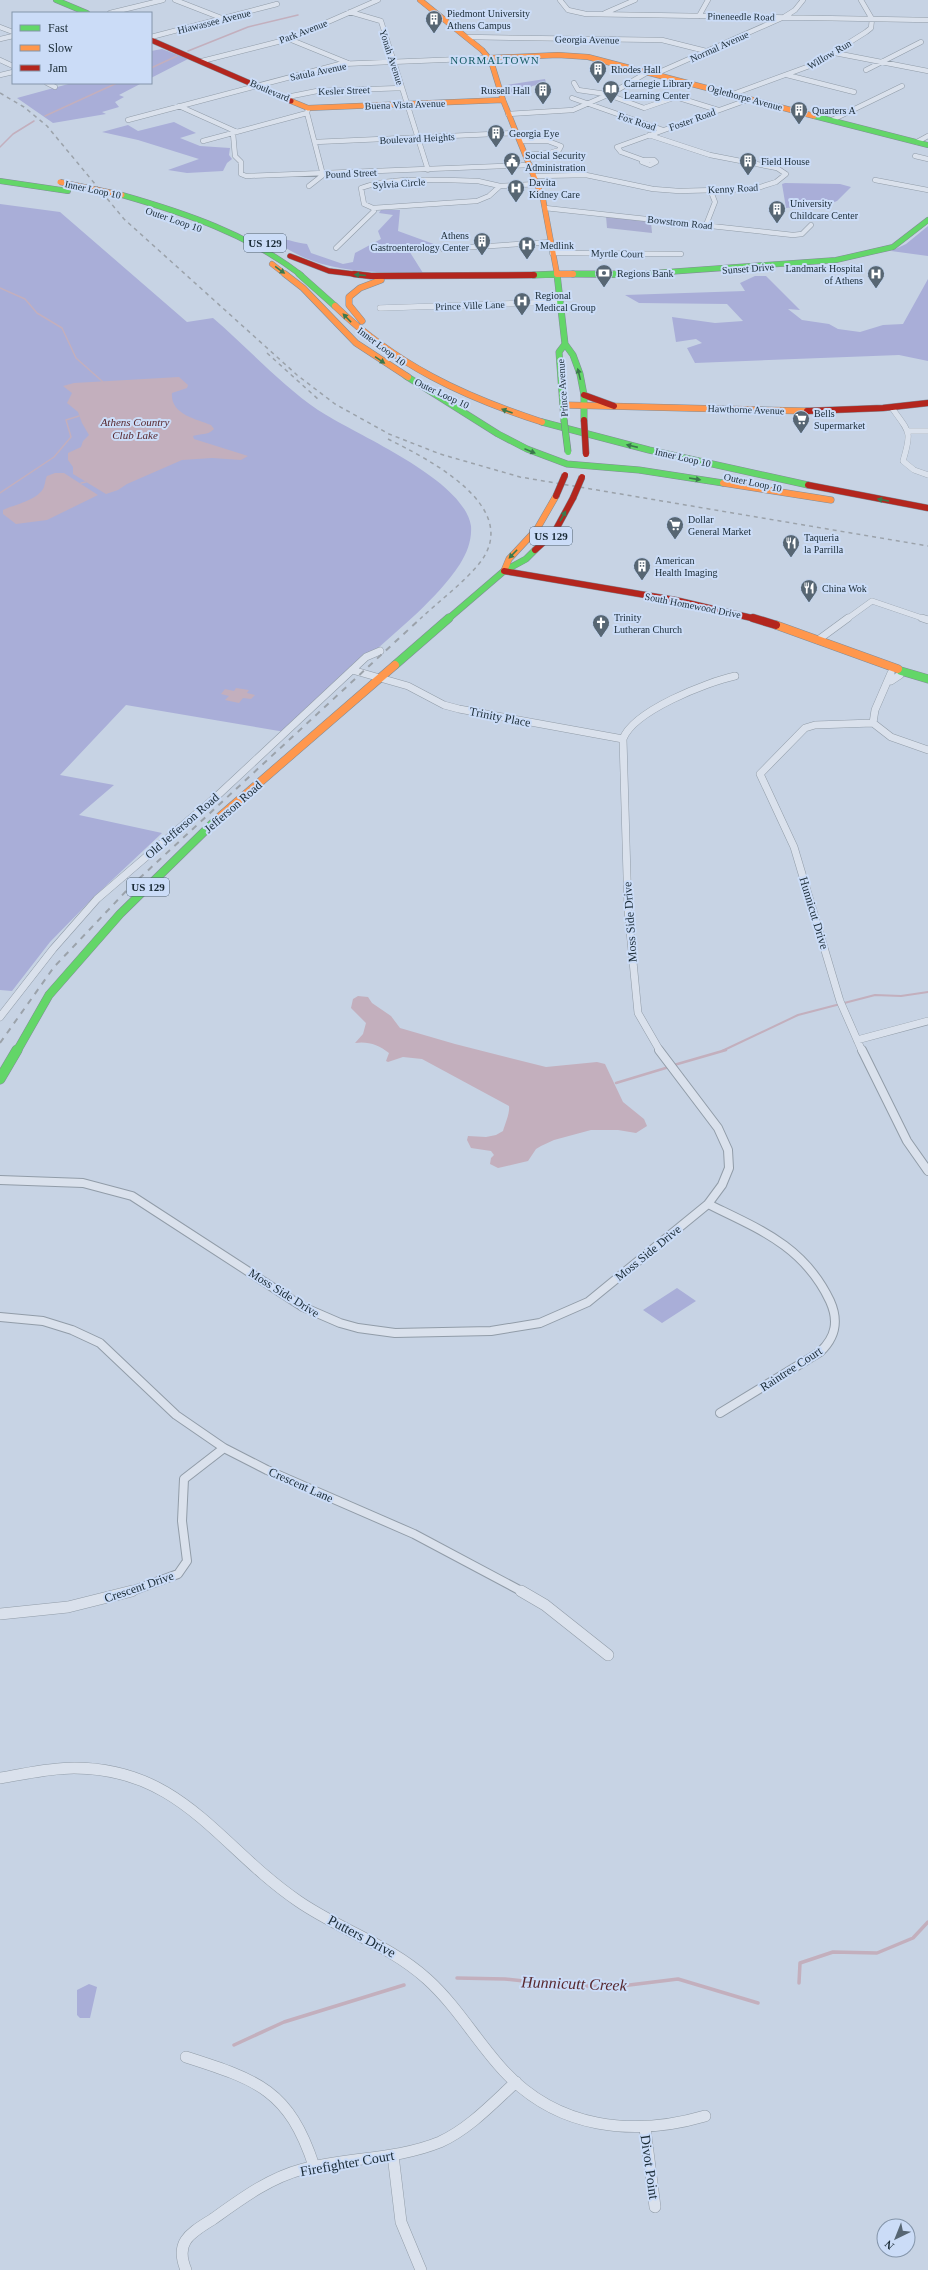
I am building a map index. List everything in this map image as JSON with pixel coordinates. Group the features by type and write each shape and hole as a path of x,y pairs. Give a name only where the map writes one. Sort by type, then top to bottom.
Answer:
{"main road":[{"path":"56,0 85,12"},
{"name":"Prince Avenue","path":"420,0 467,37 489,58 508,114 536,180 546,208 552,253 557,274 564,344 577,364 584,395 580,405 584,418 586,440"},
{"name":"Boulevard","path":"152,38 287,97 307,110"},
{"name":"Oglethorpe Avenue","path":"489,58 579,56 652,73 928,145"},
{"name":"Buena Vista Avenue","path":"307,110 503,100"},
{"name":"Inner Loop 10","path":"0,175 60,182 121,194 204,220 268,250 309,279 373,341 403,362 448,387 515,413 599,438 790,481 928,508"},
{"name":"Outer Loop 10","path":"0,181 68,191 129,204 209,231 265,260 296,282 356,343 406,376 460,402 512,422 558,436 733,477 854,503 928,516"},
{"name":"US 129","path":"121,194 167,204 215,220 316,267 359,275 413,276 557,274"},
{"name":"Sunset Drive","path":"557,274 624,275 785,265 836,260 893,247 928,220"},
{"path":"510,274 542,280 559,297"},
{"path":"413,276 382,280 366,284 351,294 348,301 349,305 367,326 383,341 415,366 448,387"},
{"name":"Prince Avenue","path":"564,344 559,355 566,434"},
{"path":"559,355 566,362 572,374 580,405"},
{"name":"US 129","path":"406,376 459,412 504,438 526,449 567,464"},
{"path":"584,395 614,406"},
{"name":"Hawthorne Avenue","path":"564,405 801,411 892,408 928,403"},
{"path":"584,418 602,408 614,406"},
{"name":"Jefferson Road","path":"504,571 509,558 537,529 556,496 565,475 567,464 568,452 566,434"},
{"name":"Jefferson Road","path":"0,1079 49,995 120,914 203,832 504,571 526,559 554,533 573,498 582,477 586,454 586,440"},
{"path":"567,464 631,469 854,503"},
{"name":"South Homewood Drive","path":"504,571 720,609 752,617 875,661 896,674 928,679"}],"street":[{"path":"114,12 163,0"},
{"path":"175,0 224,19"},
{"name":"Park Avenue","path":"202,61 289,39 378,0"},
{"name":"Pineneedle Road","path":"560,0 568,10 578,13 601,15 928,20"},
{"path":"601,15 635,0"},
{"path":"699,16 708,0"},
{"path":"784,17 795,10 803,0"},
{"path":"861,0 872,19"},
{"name":"Hiawassee Avenue","path":"152,38 277,4"},
{"name":"Yonah Avenue","path":"350,12 381,21 428,170"},
{"name":"Normal Avenue","path":"508,114 568,112 588,105 594,100 652,73 784,17"},
{"name":"Willow Run","path":"733,94 815,64 871,28 872,19"},
{"path":"0,27 12,32"},
{"path":"0,39 12,36"},
{"name":"Georgia Avenue","path":"467,37 662,40 706,51"},
{"path":"289,39 348,64"},
{"path":"866,70 921,42"},
{"path":"834,53 884,61 928,71"},
{"name":"Satula Avenue","path":"128,120 258,85 348,64 489,58"},
{"path":"0,60 12,66"},
{"path":"0,75 12,72"},
{"path":"787,75 854,92"},
{"path":"574,83 578,90 609,94 615,98 644,108 676,97 718,110"},
{"path":"832,120 902,86"},
{"name":"Kesler Street","path":"287,97 317,91 402,88"},
{"name":"Fox Road","path":"572,98 595,108 663,130"},
{"name":"Foster Road","path":"643,160 617,150 618,146 750,99"},
{"path":"180,106 235,132"},
{"path":"307,110 323,175 309,186"},
{"name":"Buena Vista Avenue","path":"203,141 307,110"},
{"name":"Pound Street","path":"235,132 235,156 241,162 241,174 243,176 323,175 530,165"},
{"name":"Kenny Road","path":"536,180 579,174 665,190 710,190 757,188 780,180 786,173 771,166 708,155 649,135"},
{"path":"917,142 928,136"},
{"name":"Boulevard Heights","path":"315,142 418,138 519,137 548,141 561,146 559,150 553,152 526,155"},
{"path":"915,156 928,159"},
{"name":"Sylvia Circle","path":"500,186 489,196 477,201 373,208 364,204 361,192 362,187 401,182 470,180 500,186 536,180"},
{"path":"875,180 926,190 928,186"},
{"path":"706,225 715,202 710,190"},
{"path":"336,248 374,211 373,208"},
{"name":"Bowstrom Road","path":"546,208 794,235 800,234 811,225"},
{"path":"443,249 511,243 551,242"},
{"name":"Myrtle Court","path":"552,253 681,254"},
{"name":"Prince Ville Lane","path":"380,308 559,297"},
{"path":"892,408 909,431 909,440 903,460 914,470 928,475"},
{"path":"909,431 928,431"},
{"path":"818,640 872,601 928,620"},
{"name":"Old Jefferson Road","path":"0,1017 53,949 97,899 217,796 366,657 380,651"},
{"name":"Trinity Place","path":"352,670 382,677 408,686 444,705 459,709 623,739"},
{"path":"896,674 874,714 873,722 882,732 894,739 928,750"},
{"path":"623,739 631,724 643,716 715,680 735,676"},
{"name":"Hunnicut Drive","path":"873,722 815,725 805,728 762,770 760,774 794,847 840,1000 857,1040 907,1141 928,1171"},
{"name":"Moss Side Drive","path":"0,1180 66,1180 86,1182 116,1190 148,1205 321,1317 354,1328 396,1334 500,1331 529,1327 560,1317 590,1301 708,1204 722,1188 730,1167 726,1141 650,1038 641,1022 636,1004 626,883 623,739"},
{"path":"857,1040 928,1021"},
{"name":"Raintree Court","path":"708,1204 780,1240 798,1253 813,1268 825,1284 837,1324 834,1335 819,1352 720,1413"},
{"name":"Crescent Lane","path":"0,1317 43,1321 72,1330 100,1343 176,1415 224,1448 267,1470 414,1534 512,1585 545,1605 608,1655"},
{"name":"Crescent Drive","path":"0,1614 60,1610 100,1600 178,1574 184,1569 187,1561 182,1521 184,1479 224,1448"},
{"name":"Putters Drive","path":"0,1778 46,1770 85,1768 111,1771 133,1777 168,1792 288,1894 301,1903 399,1956 418,1970 444,1997 516,2082 535,2097 555,2109 579,2118 608,2125 645,2128 687,2122 705,2116"},
{"path":"186,2057 239,2074 258,2084 278,2099 300,2126 308,2142 314,2166"},
{"name":"Firefighter Court","path":"186,2270 180,2255 180,2248 183,2242 195,2230 275,2178 314,2166 393,2155 429,2146 445,2139 474,2120 516,2082"},
{"name":"Divot Point","path":"645,2128 655,2207"},
{"path":"393,2155 401,2222 421,2270"}],"shaded area":[{"path":"162,49 188,59 152,77 152,51"},
{"path":"545,79 546,83 532,86 525,94 530,96 512,96 507,85"},
{"path":"68,84 140,84 119,95 124,97 115,102 119,107 102,112 106,114 53,123 17,98"},
{"path":"174,122 196,133 180,138 200,146 230,148 229,155 232,159 227,163 223,171 187,173 168,170 199,159 138,140 102,132 128,125 138,131"},
{"path":"782,184 840,184 851,187 837,201 832,203 786,208"},
{"path":"0,204 60,212 187,322 213,318 290,389 304,400 318,410 381,445 430,475 449,492 464,509 471,526 471,536 463,560 440,590 328,696 285,732 126,705 60,775 114,785 79,815 162,833 94,897 50,942 12,991 0,990"},
{"path":"381,210 400,210 398,231 442,247 406,246 423,273 362,271 325,265 307,259 289,250 271,238 307,244 311,253 343,264 353,262 355,253 381,239 378,231 393,215 379,213"},
{"path":"606,216 651,222 652,233 607,228"},
{"path":"928,226 928,256 891,251 906,244"},
{"path":"755,276 766,276 800,310 788,309 802,320 829,324 838,329 860,332 883,325 903,324 928,279 928,361 899,355 695,363 687,348 702,343 696,339 676,342 672,317 715,323 743,321 727,304 639,303 625,295 745,291 740,283"},
{"path":"677,1288 696,1301 662,1323 643,1310"},
{"path":"89,1984 97,1987 90,2018 80,2018 77,2015 77,1990"}],"water":[{"name":"Athens Country Club Lake","path":"179,377 188,385 187,388 172,393 172,400 175,406 185,415 211,425 214,429 206,434 193,436 194,439 248,456 241,460 212,458 182,460 127,484 118,490 106,494 73,474 73,467 68,460 68,453 81,447 83,441 89,435 78,412 67,403 72,393 63,386 74,383"},
{"path":"55,473 64,473 98,495 47,520 16,524 3,514 3,510 30,499 40,493 44,488 47,476"},
{"path":"236,688 249,690 247,693 255,695 251,699 243,698 239,703 225,700 229,696 221,694 225,689 234,691"},
{"path":"358,996 368,997 372,1003 391,1016 400,1028 455,1044 546,1067 597,1062 605,1064 623,1102 644,1119 647,1126 636,1133 618,1130 591,1130 554,1140 536,1149 528,1161 498,1168 490,1164 491,1158 494,1155 491,1151 471,1148 467,1140 468,1136 486,1137 496,1135 503,1131 509,1106 422,1059 403,1057 388,1062 386,1061 389,1053 381,1048 369,1043 355,1043 363,1034 366,1023 351,1008 353,999"}],"waterway":[{"path":"188,51 248,27 298,15"},
{"path":"152,68 177,56"},
{"path":"45,116 115,84"},
{"path":"0,147 13,134 34,121"},
{"path":"0,288 25,299 37,313 62,328 76,358 103,382"},
{"path":"0,493 54,457 71,437 66,420 79,416"},
{"path":"81,483 86,482"},
{"path":"722,1051 798,1015 875,995 901,996 928,992"},
{"path":"674,1065 726,1050"},
{"path":"616,1083 669,1067"},
{"name":"Hunnicutt Creek","path":"799,1983 800,1963 833,1952 877,1953 913,1938 928,1922"},
{"name":"Hunnicutt Creek","path":"457,1978 505,1979 559,1985 613,1987 678,1979 758,2003"},
{"name":"Hunnicutt Creek","path":"234,2045 284,2022 404,1985"}],"railway":[{"path":"0,93 24,107 47,126 124,219 297,375 335,404 389,434 440,454 520,477 928,546"},
{"path":"267,353 319,400"},
{"path":"388,439 426,459 466,488 481,505 490,524 490,544 478,565 420,619"},
{"path":"0,1043 54,967 130,887 421,618"}],"traffic: fast":[{"path":"56,0 85,12"},
{"path":"814,116 928,145"},
{"path":"0,181 68,191"},
{"path":"122,195 209,223 263,249 313,284 335,306"},
{"path":"573,274 624,275 836,260 893,247 928,220"},
{"path":"534,275 557,274 565,344 573,355 580,374 584,395 584,420"},
{"path":"564,420 559,352 565,344"},
{"path":"406,376 498,434 527,449 567,464 639,470 723,483"},
{"path":"564,420 568,452"},
{"path":"542,422 649,450 808,485"},
{"path":"395,665 504,571 526,559 535,550"},
{"path":"901,671 928,679"},
{"path":"0,1079 49,995 120,914 215,821"}],"traffic: slow":[{"path":"420,0 482,50 491,61 503,100 543,199 557,274 573,274"},
{"path":"489,58 558,55 588,57 814,116"},
{"path":"291,101 308,108 503,100"},
{"path":"60,182 122,195"},
{"path":"272,264 303,288 356,343 408,377"},
{"path":"362,321 349,305 349,297 360,288 381,280"},
{"path":"335,306 380,346 431,378 457,391 513,413 542,422"},
{"path":"564,405 807,411"},
{"path":"723,483 831,500"},
{"path":"504,571 509,559 537,529 556,496"},
{"path":"776,625 898,669"},
{"path":"215,821 395,665"}],"traffic: jam":[{"path":"152,40 291,101"},
{"path":"290,256 329,271 371,276 534,275"},
{"path":"584,395 614,406"},
{"path":"807,411 883,408 928,403"},
{"path":"584,420 586,454"},
{"path":"556,496 565,475"},
{"path":"573,498 582,477"},
{"path":"808,485 928,508"},
{"path":"535,550 554,533 573,498"},
{"path":"504,571 675,600 743,615 776,625"}],"place":[{"name":"Piedmont University Athens Campus","path":"434,34"},
{"name":"Rhodes Hall","path":"598,84"},
{"name":"Carnegie Library Learning Center","path":"611,104"},
{"name":"Russell Hall","path":"543,105"},
{"name":"Quarters A","path":"799,125"},
{"name":"Georgia Eye","path":"496,148"},
{"name":"Social Security Administration","path":"512,176"},
{"name":"Field House","path":"748,176"},
{"name":"Davita Kidney Care","path":"516,203"},
{"name":"University Childcare Center","path":"777,224"},
{"name":"Athens Gastroenterology Center","path":"482,256"},
{"name":"Medlink","path":"527,260"},
{"name":"Regions Bank","path":"604,288"},
{"name":"Landmark Hospital of Athens","path":"876,289"},
{"name":"Regional Medical Group","path":"522,316"},
{"name":"Bells Supermarket","path":"801,434"},
{"name":"Dollar General Market","path":"675,540"},
{"name":"Taqueria la Parrilla","path":"791,558"},
{"name":"American Health Imaging","path":"642,581"},
{"name":"China Wok","path":"809,603"},
{"name":"Trinity Lutheran Church","path":"601,638"}],"district":[{"name":"NORMALTOWN","path":"495,60"}]}
